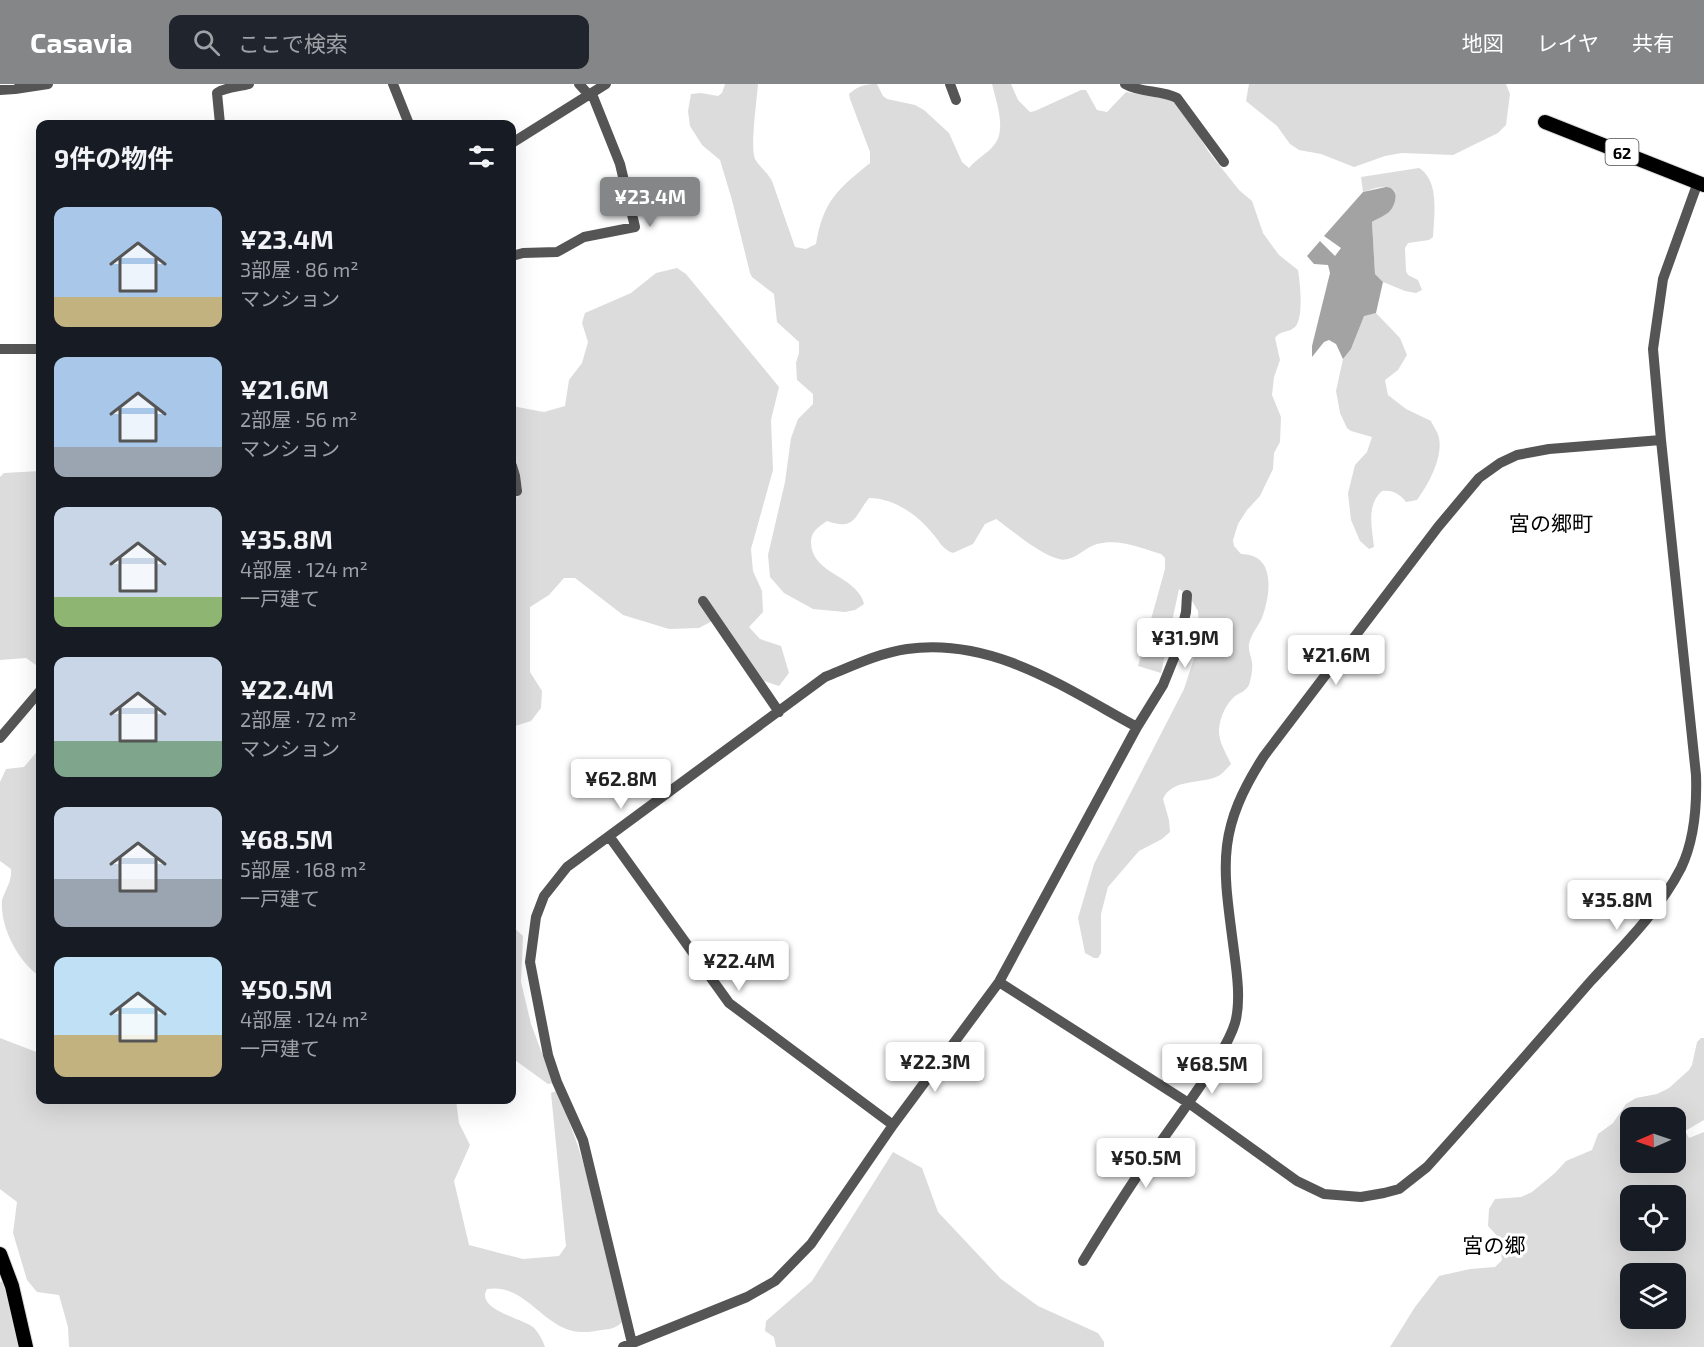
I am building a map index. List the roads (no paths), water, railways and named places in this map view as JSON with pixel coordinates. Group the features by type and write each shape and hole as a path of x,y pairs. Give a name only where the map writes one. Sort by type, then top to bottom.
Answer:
{"main road":[{"name":"62","path":"1545,122 1701,184"},
{"path":"0,1254 12,1286 26,1347"}],"street":[{"path":"0,90 48,84"},
{"path":"220,120 217,93 249,84"},
{"path":"393,84 407,120"},
{"path":"516,255 556,252 584,237 635,227 620,164 590,94 579,84"},
{"path":"516,140 606,84"},
{"path":"950,84 956,99"},
{"path":"1125,84 1167,93 1177,98 1224,162"},
{"path":"999,982 1190,1104 1297,1181 1324,1194 1361,1197 1400,1189 1427,1167 1659,903 1681,868 1690,841 1697,807 1696,775 1653,349 1663,279 1701,184"},
{"path":"0,349 36,349"},
{"path":"1083,1261 1157,1147 1190,1104 1228,1042 1234,1024 1237,999 1235,959 1226,892 1226,849 1237,806 1247,783 1271,747 1438,527 1479,478 1500,463 1519,455 1549,449 1661,440"},
{"path":"1137,727 1018,663 963,648 907,649 866,660 825,677 567,867 544,896 536,917 530,962 548,1055 557,1082 583,1140 627,1345 747,1297 775,1281 811,1244 893,1125 999,982 1137,727 1163,685 1176,653 1186,612 1187,595"},
{"path":"703,601 779,712"},
{"path":"0,738 36,696"},
{"path":"609,836 729,1003 893,1125"}],"district":[{"name":"宮の郷町","path":"1551,522"},
{"name":"宮の郷","path":"1494,1244"}]}
